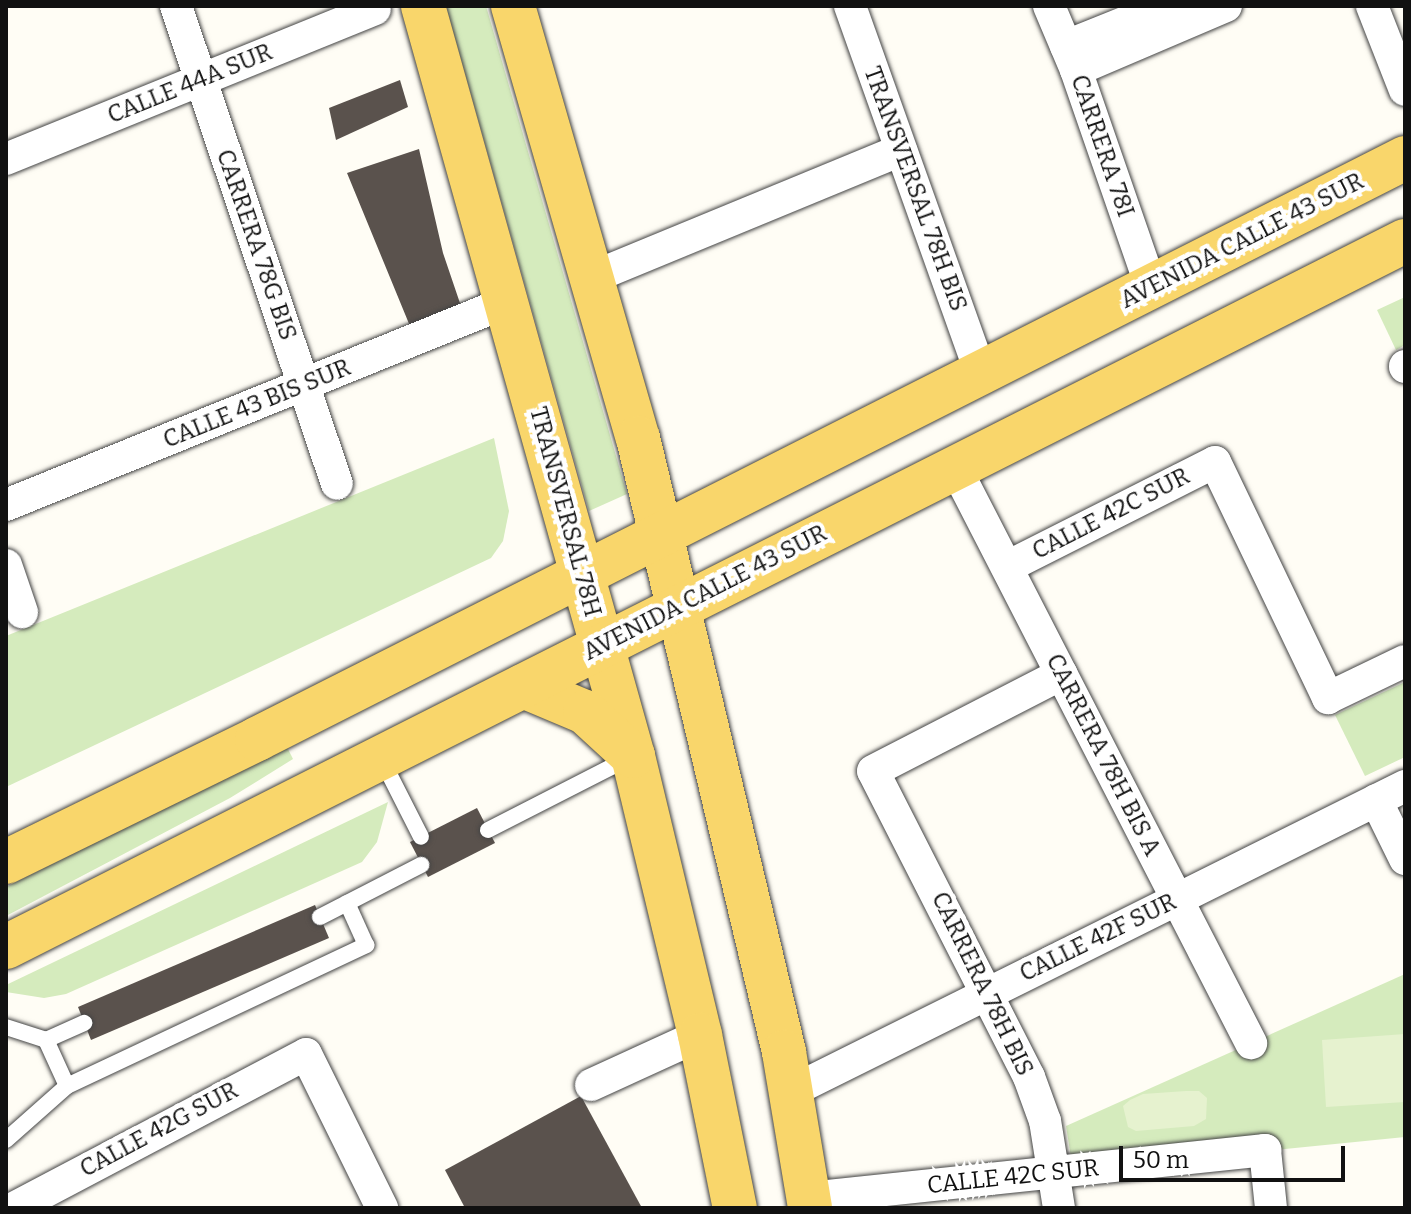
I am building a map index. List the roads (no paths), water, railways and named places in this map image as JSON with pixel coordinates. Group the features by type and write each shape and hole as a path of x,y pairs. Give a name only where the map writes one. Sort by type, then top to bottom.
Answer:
{"main road":[{"name":"TRANSVERSAL 78H","path":"423,6 633,756 700,1035 735,1208"},
{"path":"513,6 593,277 661,534 792,1091 809,1203"},
{"name":"AVENIDA CALLE 43 SUR","path":"6,862 1405,158"},
{"name":"AVENIDA CALLE 43 SUR","path":"6,947 1405,241"},
{"path":"523,686 585,712 633,756"}],"street":[{"name":"CARRERA 78G BIS","path":"176,6 337,484"},
{"name":"TRANSVERSAL 78H BIS","path":"850,6 981,373"},
{"name":"CARRERA 78I","path":"1049,6 1071,58 1151,287"},
{"path":"1071,58 1166,6"},
{"path":"1071,58 1226,6"},
{"path":"1372,6 1405,90"},
{"name":"CALLE 44A SUR","path":"6,159 375,9"},
{"path":"593,277 901,150"},
{"name":"CALLE 43 BIS SUR","path":"6,505 507,302"},
{"name":"CALLE 42C SUR","path":"1007,567 1215,462 1328,698 1405,661"},
{"name":"CARRERA 78H BIS A","path":"955,467 1251,1043"},
{"path":"6,565 22,612"},
{"name":"CARRERA 78H BIS","path":"1059,1208 1045,1121 988,993 873,771 1062,674"},
{"name":"CALLE 42F SUR","path":"792,1091 1405,786"},
{"path":"1376,800 1405,859"},
{"path":"591,1085 700,1035"},
{"name":"CALLE 42G SUR","path":"14,1208 306,1054 382,1208"},
{"name":"CALLE 42C SUR","path":"809,1203 1265,1150 1271,1208"}],"lane":[{"path":"488,830 633,756"},
{"path":"381,758 421,837"},
{"path":"320,917 421,865"},
{"path":"6,1140 67,1086 366,945 347,903"},
{"path":"6,1027 46,1040 84,1023"},
{"path":"46,1040 67,1086"}]}
